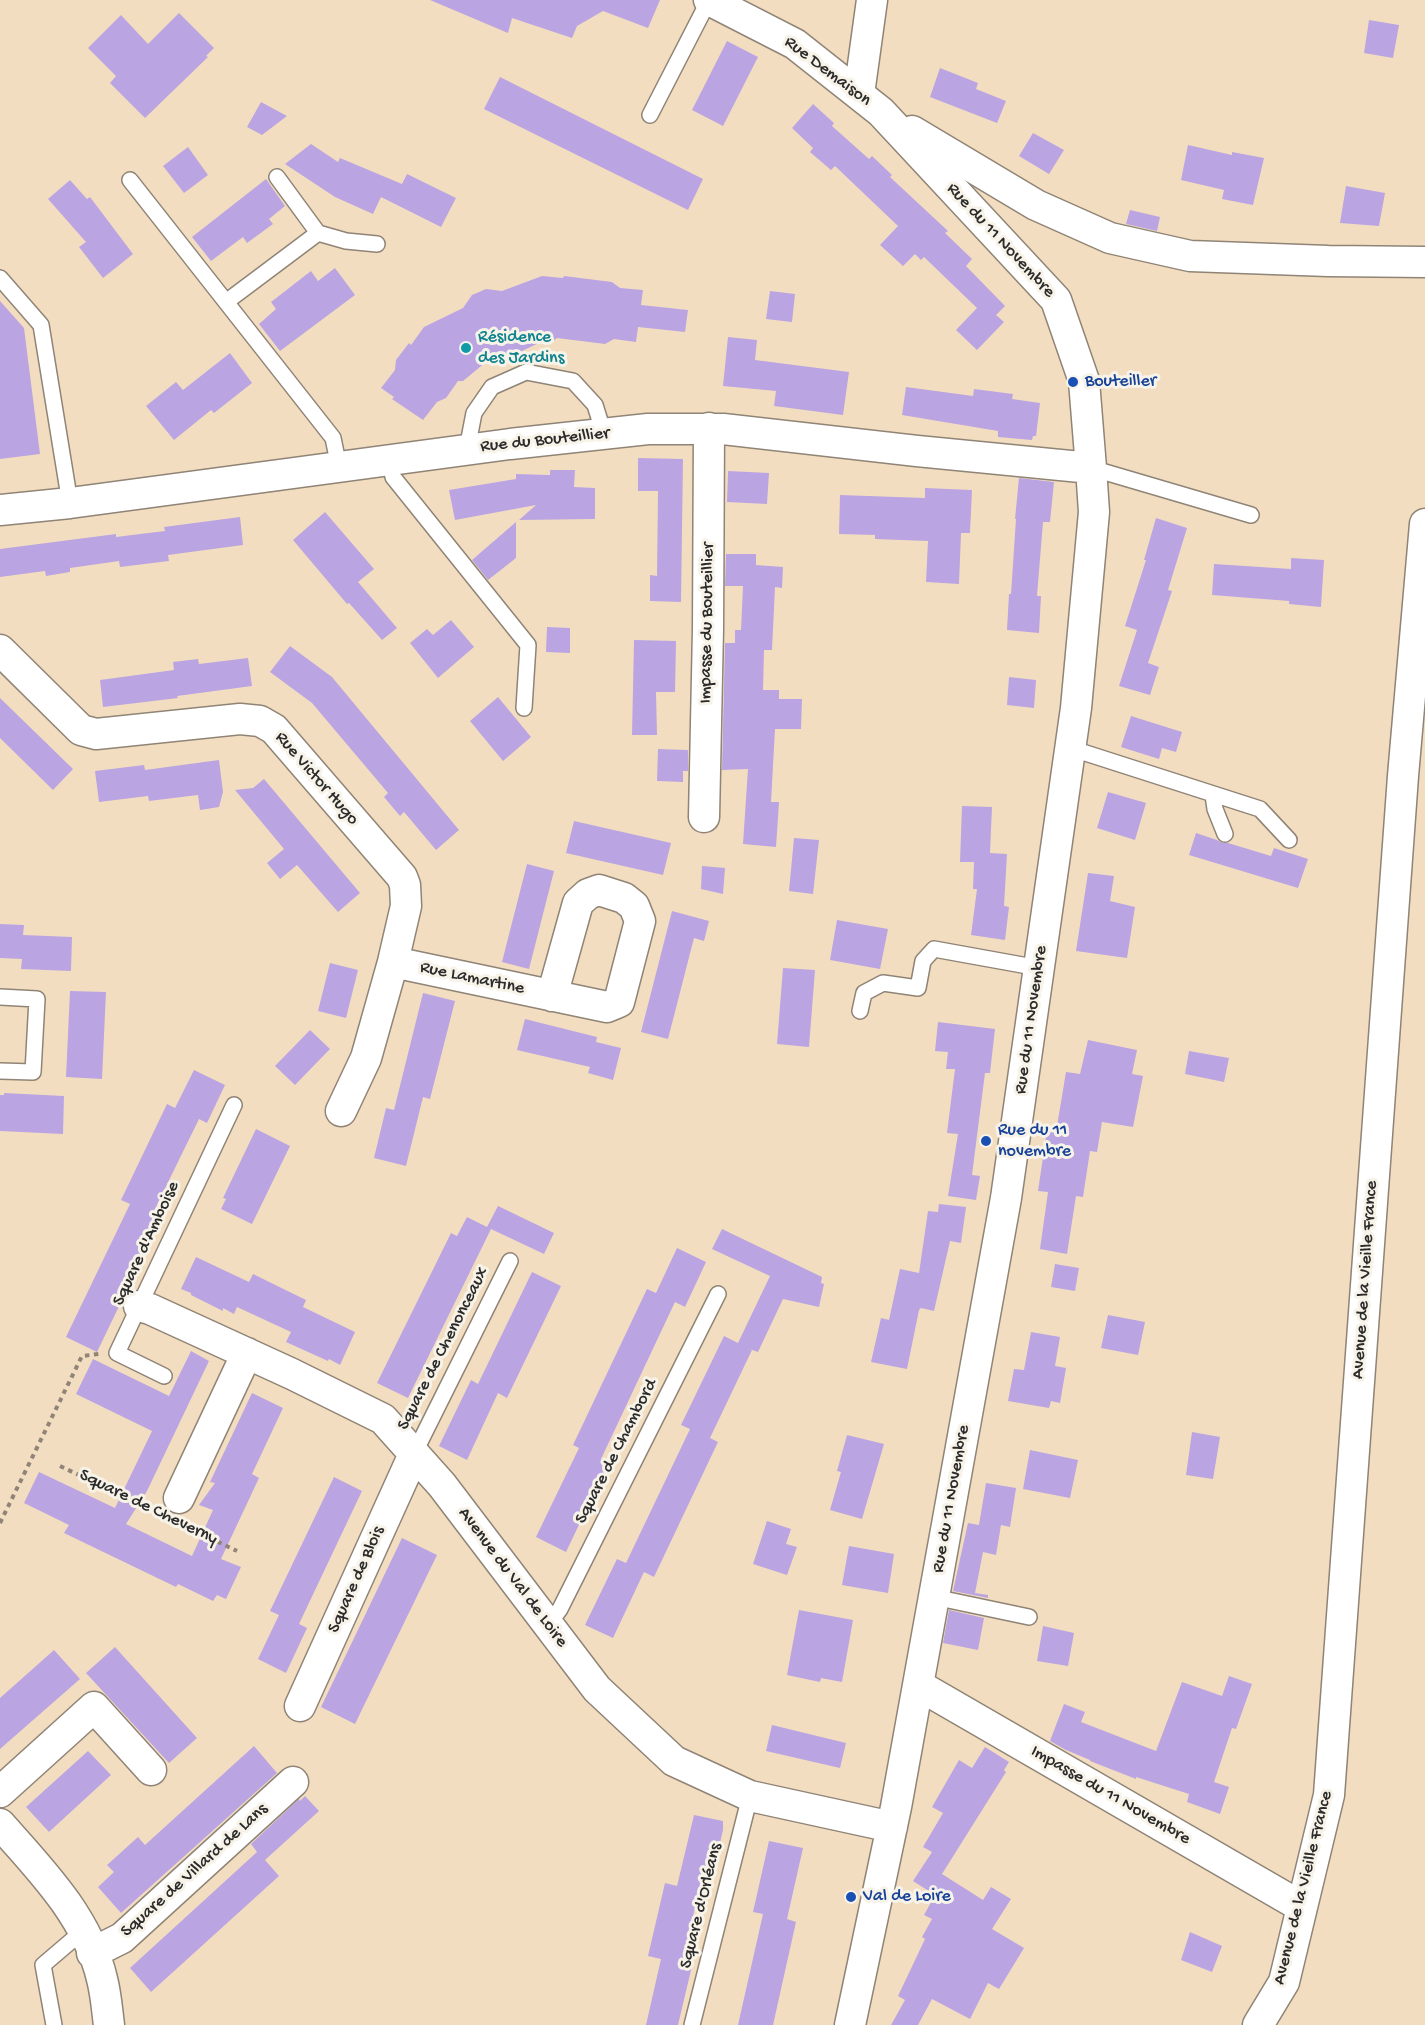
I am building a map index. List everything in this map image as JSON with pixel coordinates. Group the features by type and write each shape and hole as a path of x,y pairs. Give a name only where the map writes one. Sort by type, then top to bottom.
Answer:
{"street":[{"name":"Rue Demaison","path":"709,0 795,44 870,103"},
{"path":"872,0 870,103 1035,206 1110,238 1190,256 1425,262"},
{"name":"Rue du 11 Novembre","path":"850,2025 892,1827 1006,1198 1076,708 1094,512 1084,381 1056,300 870,103"},
{"name":"Rue du Bouteillier","path":"0,510 648,429 709,428 1091,468"},
{"name":"Impasse du Bouteillier","path":"704,817 709,428"},
{"name":"Avenue de la Vieille France","path":"1258,2025 1284,1982 1329,1796 1402,800 1425,525"},
{"name":"Rue Victor Hugo","path":"0,650 81,730 96,734 240,719 260,721 274,729 402,877 405,885 406,906 393,962 366,1058 341,1111"},
{"name":"Rue Lamartine","path":"393,962 552,996"},
{"name":"Avenue du Val de Loire","path":"139,1306 247,1353 382,1419 442,1485 597,1689 674,1761 750,1796 892,1827"},
{"name":"Square de Cheverny","path":"173,1512 247,1353"},
{"name":"Square de Blois","path":"300,1706 414,1454"},
{"name":"Impasse du 11 Novembre","path":"918,1685 1302,1907"},
{"path":"0,1792 94,1707 151,1770"},
{"name":"Square de Villard de Lans","path":"88,1941 122,1938 293,1782"},
{"path":"0,1824 52,1882 88,1941 102,1979 109,2025"}],"lane":[{"path":"650,115 709,0"},
{"path":"277,177 318,232 346,241 377,244"},
{"path":"130,180 333,438 339,467"},
{"path":"226,302 318,232"},
{"path":"0,278 41,325 70,503"},
{"path":"467,450 474,412 492,387 526,372 573,381 595,405 604,434"},
{"path":"390,460 393,477 528,645 524,708"},
{"path":"1091,468 1251,515"},
{"path":"1070,748 1260,809 1289,840"},
{"path":"1213,795 1215,809 1226,834"},
{"path":"860,1011 864,993 883,983 918,988 923,961 934,949 1039,968"},
{"path":"0,997 37,999 33,1072 0,1071"},
{"name":"Square d'Amboise","path":"117,1353 234,1105"},
{"name":"Square de Chenonceaux","path":"414,1454 510,1261"},
{"name":"Square de Chambord","path":"548,1625 560,1609 718,1294"},
{"path":"117,1353 164,1376"},
{"path":"934,1597 1029,1617"},
{"name":"Square d'Orléans","path":"692,2025 750,1796"},
{"path":"54,2025 43,1965 88,1941"}],"path":[{"path":"0,1523 82,1356 117,1353"},
{"name":"Square de Cheverny","path":"60,1466 173,1512 237,1551"}],"building":[{"path":"430,0 660,0 648,28 603,11 577,26 572,38 512,18 508,33"},
{"path":"179,13 214,48 206,56 208,57 145,118 110,83 116,76 88,48 121,15 148,44"},
{"path":"1369,20 1399,25 1393,58 1364,53"},
{"path":"727,41 758,57 723,126 692,110"},
{"path":"940,68 978,83 976,89 1006,101 997,123 930,97"},
{"path":"500,77 703,179 688,210 484,109"},
{"path":"261,102 287,116 262,135 247,127"},
{"path":"813,104 834,123 832,126 869,159 872,156 892,175 890,177 948,231 945,233 972,259 966,266 1005,306 996,315 1004,322 977,350 956,330 977,308 924,257 921,260 915,254 903,266 880,245 898,226 835,166 831,170 810,152 813,148 792,128"},
{"path":"1033,133 1064,150 1049,174 1019,156"},
{"path":"311,144 338,162 340,158 402,184 407,174 456,198 441,227 381,197 373,214 335,197 285,164"},
{"path":"1188,145 1232,155 1232,152 1264,158 1253,205 1222,199 1224,190 1181,180"},
{"path":"188,147 208,175 184,193 163,166"},
{"path":"266,179 285,206 269,219 273,224 247,243 243,237 211,261 192,237"},
{"path":"70,180 87,199 90,197 133,254 103,278 79,247 86,242 48,199"},
{"path":"1346,186 1385,193 1379,226 1340,223"},
{"path":"1130,210 1160,217 1157,231 1126,224"},
{"path":"335,268 355,295 280,351 259,324 276,309 271,302 311,271 318,281"},
{"name":"Résidence des Jardins","path":"542,276 563,278 564,276 612,282 620,288 643,290 641,305 688,310 685,332 638,327 636,342 614,339 605,344 557,338 551,343 545,340 495,364 492,357 463,381 458,381 446,398 437,402 423,420 392,399 394,397 381,388 395,370 396,360 424,327 463,308 472,295 486,289 502,291"},
{"path":"770,291 795,294 792,322 766,319"},
{"path":"0,301 24,328 40,454 0,459"},
{"path":"728,337 757,340 755,360 849,372 843,415 774,406 776,391 723,386"},
{"path":"230,353 252,383 214,413 211,410 174,440 146,406 176,382 183,390"},
{"path":"906,387 973,396 974,389 1013,394 1012,399 1040,403 1036,436 1033,436 1032,440 998,437 998,431 902,415"},
{"path":"638,458 683,459 681,602 650,601 650,575 657,576 658,491 638,491"},
{"path":"550,470 575,470 574,487 595,488 595,519 519,520 536,505 455,520 449,490 516,479 516,474 550,475"},
{"path":"728,471 769,473 767,504 727,502"},
{"path":"1019,478 1054,482 1050,522 1043,522 1037,596 1041,596 1039,633 1007,630"},
{"path":"925,488 972,490 970,533 961,533 959,584 926,582 928,541 875,539 875,535 839,534 840,495 925,498"},
{"path":"325,512 374,569 358,582 397,628 382,640 349,603 347,604 293,540"},
{"path":"240,517 243,545 168,555 169,561 120,567 119,561 70,568 70,572 46,576 45,571 0,577 0,549 116,534 116,537 165,531 164,527"},
{"path":"1156,518 1187,528 1168,590 1172,591 1148,663 1159,667 1150,695 1119,686 1137,630 1125,626 1146,560 1144,560"},
{"path":"516,522 516,558 488,580 472,560"},
{"path":"726,554 756,554 756,565 783,567 782,588 775,587 772,650 764,650 763,690 779,690 779,699 802,699 801,729 775,729 771,802 779,802 776,847 743,844 748,769 722,770 725,643 735,643 735,630 741,630 743,586 725,586"},
{"path":"1291,558 1324,560 1321,607 1289,604 1289,601 1212,595 1214,564 1291,569"},
{"path":"451,620 474,647 438,678 410,643 427,629 433,635"},
{"path":"547,627 570,628 570,653 546,652"},
{"path":"634,640 676,641 675,692 656,692 657,735 632,735"},
{"path":"290,646 332,677 459,830 436,850 404,812 400,816 384,797 388,793 312,703 270,672"},
{"path":"248,658 252,686 103,707 100,680 174,670 173,662 198,659 199,664"},
{"path":"1009,677 1036,680 1034,708 1007,705"},
{"path":"498,697 531,737 503,761 470,721"},
{"path":"0,698 73,769 53,790 0,738"},
{"path":"1131,716 1182,732 1176,752 1162,748 1159,759 1121,747"},
{"path":"658,749 688,750 688,771 683,771 683,782 657,781"},
{"path":"219,760 223,792 219,807 200,810 198,795 149,801 148,796 99,802 95,771 144,765 145,770"},
{"path":"264,779 360,893 338,912 297,865 280,879 267,863 284,849 235,790 253,788"},
{"path":"1108,792 1146,803 1135,840 1097,828"},
{"path":"962,806 992,807 990,853 1007,854 1004,906 1009,907 1005,940 971,935 977,889 973,889 974,862 960,862"},
{"path":"574,821 671,843 663,875 566,853"},
{"path":"1196,833 1271,856 1274,848 1308,859 1298,888 1189,855"},
{"path":"794,838 819,840 813,894 789,891"},
{"path":"527,864 554,871 529,969 502,962"},
{"path":"702,866 725,868 723,894 701,889"},
{"path":"1088,873 1114,876 1110,901 1135,907 1127,958 1076,951"},
{"path":"672,911 709,921 704,941 694,938 668,1039 641,1032"},
{"path":"837,920 888,929 880,969 830,960"},
{"path":"0,924 24,925 23,935 72,937 71,971 21,969 22,959 0,958"},
{"path":"330,963 358,970 346,1018 318,1011"},
{"path":"783,968 815,970 809,1047 777,1044"},
{"path":"70,991 106,992 102,1079 66,1077"},
{"path":"423,993 455,1001 430,1099 423,1097 406,1166 374,1158 386,1108 394,1110"},
{"path":"525,1019 597,1037 596,1042 621,1048 613,1080 588,1073 590,1067 517,1050"},
{"path":"938,1022 995,1029 990,1073 985,1073 972,1175 980,1176 976,1200 948,1196 958,1134 947,1133 955,1069 946,1069 948,1052 935,1051"},
{"path":"310,1030 330,1049 295,1085 275,1066"},
{"path":"1088,1040 1137,1050 1132,1074 1143,1076 1133,1127 1102,1122 1097,1152 1090,1151 1083,1197 1076,1196 1067,1254 1040,1249 1048,1192 1038,1191 1047,1130 1056,1132 1066,1072 1080,1074"},
{"path":"1189,1051 1229,1058 1224,1082 1185,1074"},
{"path":"194,1070 225,1085 207,1123 199,1119 152,1215 161,1219 97,1352 66,1337 130,1204 121,1200 167,1104 175,1108"},
{"path":"4,1093 64,1096 63,1134 0,1131 0,1095"},
{"path":"256,1129 290,1146 252,1224 221,1209 226,1199 223,1198"},
{"path":"939,1204 966,1207 961,1243 950,1241 934,1311 921,1308 919,1310 907,1369 871,1362 881,1318 889,1320 900,1269 919,1273 928,1211 938,1212"},
{"path":"498,1206 554,1233 544,1254 491,1229 408,1398 377,1383 451,1233 457,1236 467,1217 487,1227"},
{"path":"722,1229 822,1277 821,1283 824,1284 819,1307 783,1299 758,1352 747,1348 752,1350 710,1438 718,1442 654,1577 644,1572 613,1638 585,1625 617,1559 626,1563 690,1429 681,1425 724,1336 738,1343 770,1276 712,1249"},
{"path":"677,1248 706,1262 685,1307 675,1302 601,1459 609,1462 566,1552 536,1537 579,1448 573,1445 647,1289 656,1293"},
{"path":"196,1257 249,1282 253,1274 306,1300 303,1307 355,1332 340,1365 286,1342 291,1332 237,1307 234,1314 223,1308 223,1311 181,1289"},
{"path":"1055,1264 1079,1268 1075,1291 1051,1287"},
{"path":"532,1272 561,1286 507,1398 498,1393 467,1460 439,1446 471,1380 478,1384"},
{"path":"1108,1315 1145,1322 1138,1355 1101,1348"},
{"path":"1031,1332 1060,1337 1055,1366 1066,1368 1060,1403 1051,1401 1049,1408 1008,1401 1014,1369 1024,1370"},
{"path":"191,1351 209,1361 147,1491 126,1524 192,1556 213,1510 199,1505 215,1483 210,1482 252,1393 283,1408 252,1474 259,1478 221,1559 241,1567 226,1599 217,1595 213,1601 178,1584 176,1587 64,1533 69,1525 24,1503 39,1472 115,1508 152,1431 76,1394 93,1359 169,1396"},
{"path":"1192,1432 1220,1437 1213,1479 1186,1475"},
{"path":"847,1435 884,1444 862,1519 830,1510 841,1472 837,1471"},
{"path":"1030,1450 1078,1460 1070,1498 1023,1489"},
{"path":"334,1477 362,1491 299,1624 307,1628 286,1673 258,1659 279,1615 270,1611"},
{"path":"986,1483 1016,1488 1010,1527 1001,1525 996,1555 983,1552 975,1593 988,1595 988,1598 953,1591 968,1523 979,1525"},
{"path":"767,1521 791,1529 786,1544 797,1547 787,1575 753,1564"},
{"path":"402,1538 437,1555 355,1724 321,1707"},
{"path":"849,1546 894,1554 888,1593 842,1585"},
{"path":"799,1610 853,1620 842,1682 821,1678 820,1682 787,1675"},
{"path":"949,1610 984,1618 978,1650 943,1643"},
{"path":"1043,1626 1074,1633 1068,1666 1037,1661"},
{"path":"115,1647 197,1738 169,1763 86,1673"},
{"path":"54,1650 80,1679 0,1749 0,1698"},
{"path":"1229,1676 1252,1684 1236,1729 1232,1728 1214,1782 1229,1787 1220,1814 1187,1802 1189,1794 1136,1777 1136,1779 1090,1761 1050,1741 1064,1704 1085,1712 1081,1722 1156,1751 1182,1682 1222,1696"},
{"path":"772,1725 846,1743 840,1768 766,1751"},
{"path":"254,1746 277,1773 121,1913 98,1887 114,1872 107,1865 138,1837 145,1845"},
{"path":"985,1747 1009,1762 1004,1770 1006,1772 942,1874 983,1900 991,1887 1011,1899 992,1929 1024,1948 999,1989 988,1983 970,2019 932,1999 918,2025 891,2025 905,2000 898,1996 925,1939 922,1937 932,1919 924,1915 935,1895 913,1881 932,1852 923,1847 943,1813 932,1807 959,1760 972,1768"},
{"path":"88,1751 111,1775 49,1832 26,1807"},
{"path":"305,1796 319,1811 265,1860 279,1876 151,1992 130,1968 257,1852 251,1844"},
{"path":"694,1815 723,1821 723,1830 708,1893 699,1890 682,1964 692,1966 678,2025 646,2025 661,1959 648,1956 665,1883 677,1886"},
{"path":"769,1841 803,1848 787,1919 796,1922 773,2025 738,2025 763,1914 753,1912"},
{"path":"1190,1932 1222,1946 1212,1972 1181,1960"}],"place":[{"name":"Résidence des Jardins","path":"466,348"},
{"name":"Bouteiller","path":"1073,382"},
{"name":"Rue du 11 novembre","path":"986,1141"},
{"name":"Val de Loire","path":"851,1897"}]}
